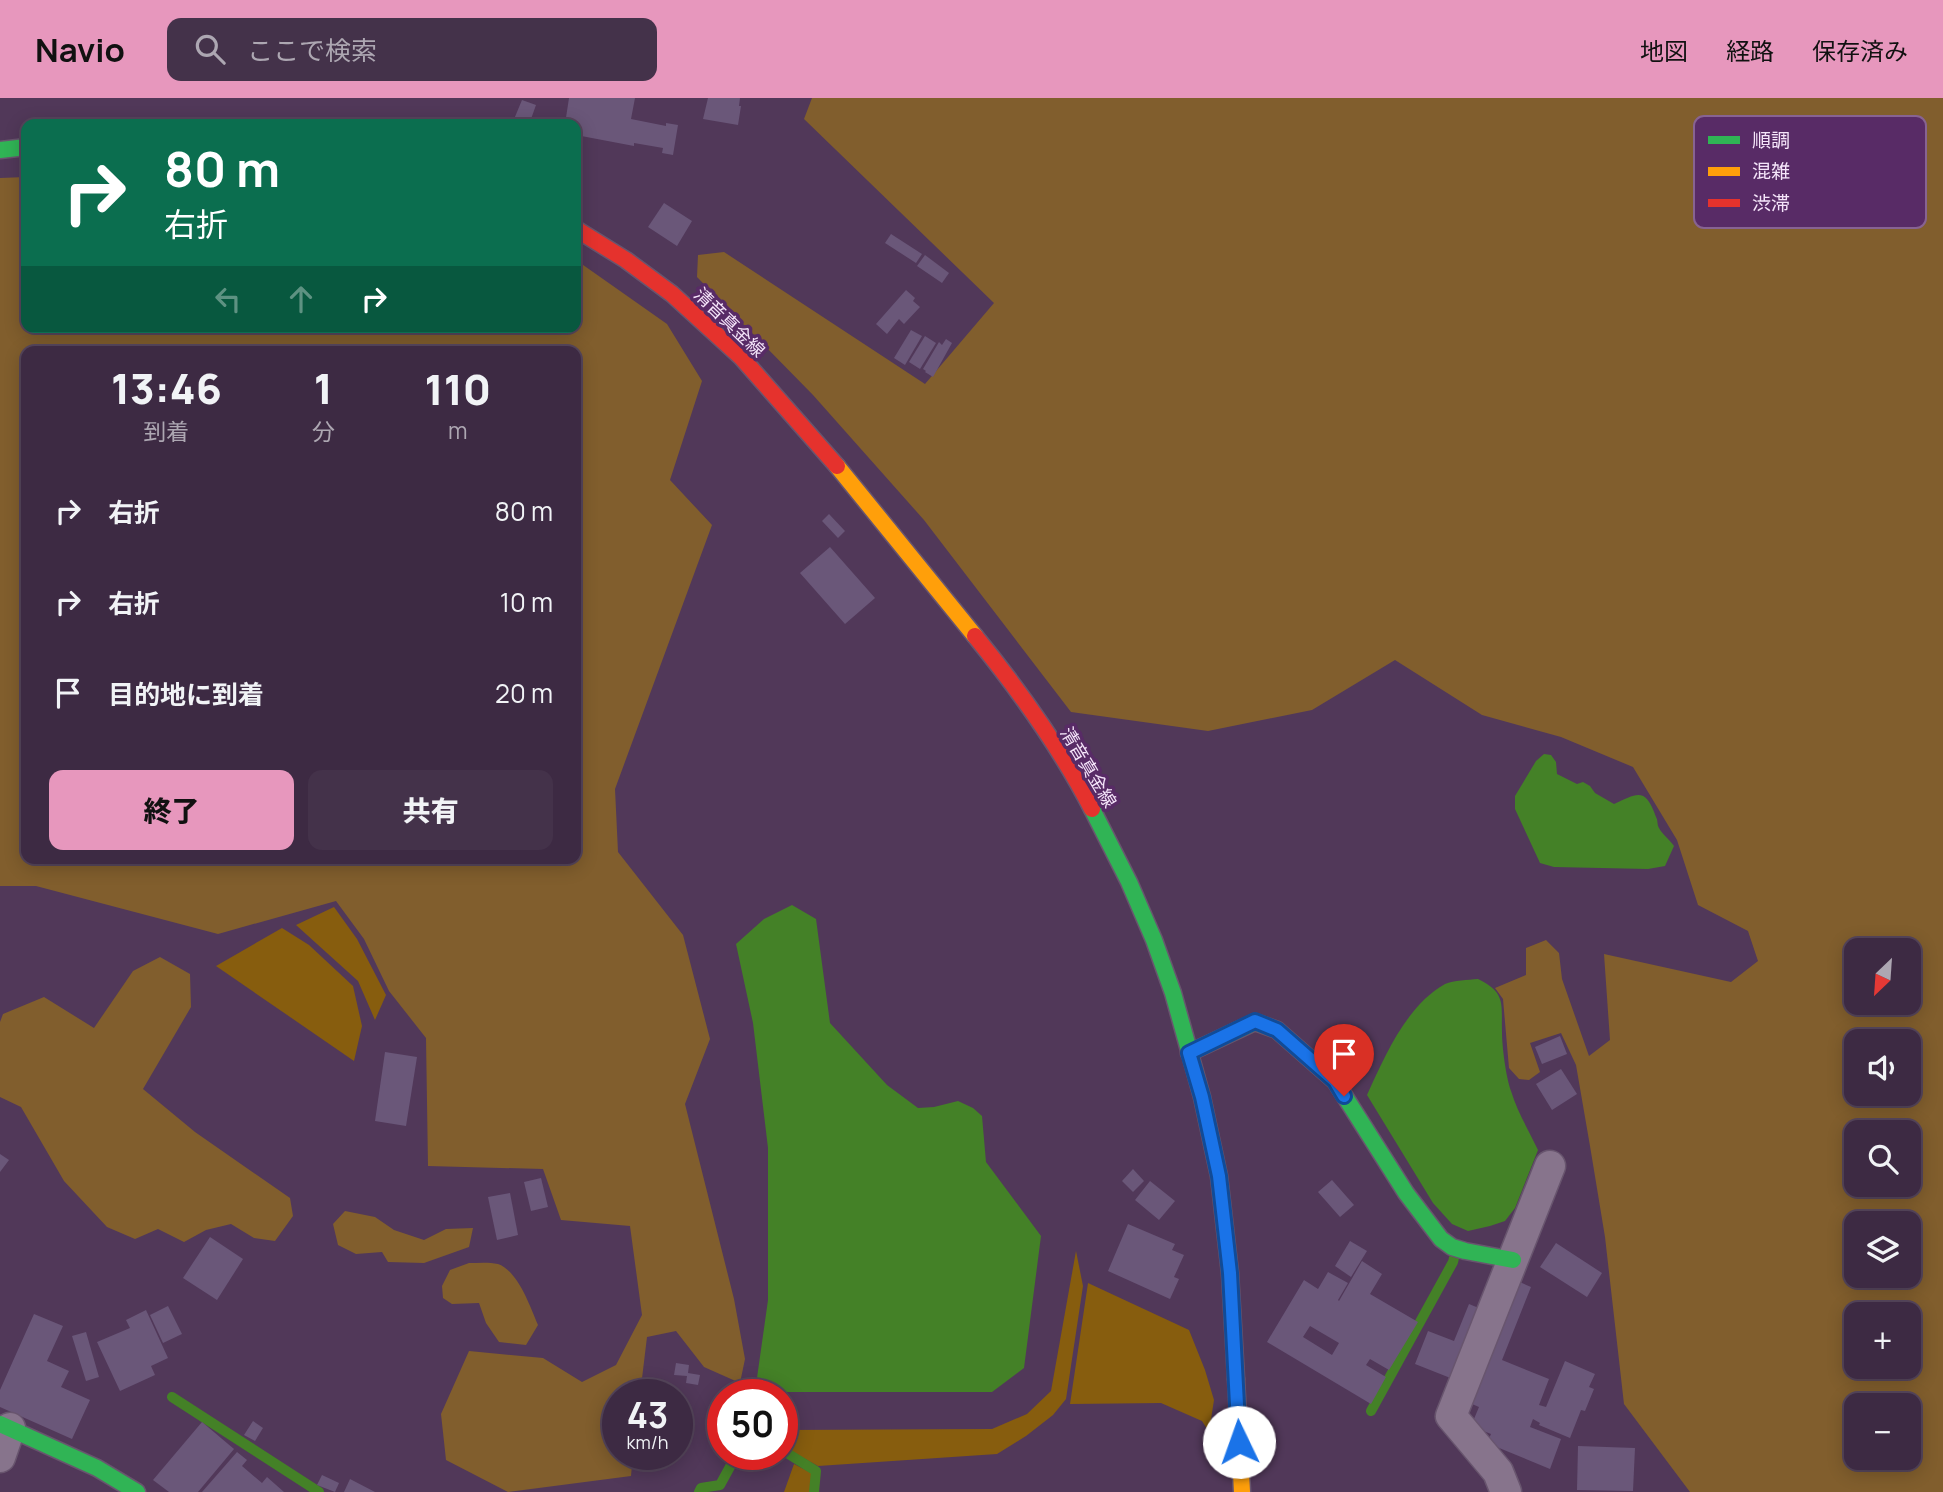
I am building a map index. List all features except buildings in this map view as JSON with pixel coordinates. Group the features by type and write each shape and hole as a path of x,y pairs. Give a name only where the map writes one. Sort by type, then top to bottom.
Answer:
{"main road":[{"path":"0,149 21,147"},
{"name":"清音真金線","path":"581,232 626,260 672,294 741,357 817,442 1012,680 1076,778 1105,833 1154,940 1173,993 1202,1097 1219,1176 1230,1273 1242,1492"},
{"path":"1189,1053 1255,1021 1277,1030 1335,1081 1406,1193 1441,1240 1459,1249 1513,1260"},
{"path":"5,1426 97,1468 138,1492"}],"street":[{"path":"1506,1492 1498,1472 1451,1416 1550,1166"},
{"path":"0,1457 5,1426"}],"shaded area":[{"path":"812,98 1943,98 1943,1492 1690,1492 1624,1404 1605,1237 1576,1065 1561,1033 1530,1043 1540,1072 1529,1080 1519,1079 1509,1068 1503,999 1495,988 1526,975 1526,948 1546,940 1559,953 1562,979 1589,1056 1610,1040 1604,954 1731,982 1758,961 1748,931 1698,905 1677,840 1633,767 1561,737 1482,715 1395,660 1312,710 1208,731 1071,712 924,520 813,395 697,277 698,255 724,252 925,384 994,303 804,119"},
{"path":"21,177 21,333 581,333 581,264 667,324 702,381 670,480 712,525 615,789 618,852 683,935 710,1039 685,1104 734,1299 745,1359 741,1379 731,1379 704,1367 676,1331 647,1337 642,1379 602,1379 602,1470 632,1470 631,1476 508,1492 446,1460 441,1414 469,1351 543,1358 582,1382 616,1365 642,1315 630,1226 561,1220 543,1169 428,1166 426,1038 389,991 364,939 336,901 218,934 36,886 0,886 0,178"},
{"path":"1544,754 1551,755 1556,762 1557,774 1577,784 1583,782 1614,804 1640,795 1648,800 1657,818 1658,827 1674,846 1665,866 1648,869 1554,867 1540,863 1515,809 1515,796 1536,761"},
{"path":"792,905 816,919 830,1023 887,1085 918,1108 958,1101 982,1116 986,1162 1041,1236 1024,1368 992,1392 798,1392 798,1379 757,1379 768,1300 768,1148 753,1023 736,944 764,919"},
{"path":"334,907 357,939 386,995 375,1020 358,981 296,925"},
{"path":"282,928 309,945 353,986 362,1026 354,1061 216,966"},
{"path":"160,957 190,974 191,1007 143,1089 195,1132 290,1198 293,1216 275,1241 254,1238 231,1224 206,1230 184,1242 158,1229 135,1239 107,1227 64,1181 21,1107 0,1097 0,1022 3,1014 44,997 94,1028 133,971"},
{"path":"1478,979 1494,989 1498,995 1502,1007 1503,1046 1509,1085 1516,1106 1538,1150 1515,1208 1505,1221 1468,1231 1452,1224 1433,1203 1367,1095 1398,1033 1419,1005 1445,984"},
{"path":"345,1211 375,1217 394,1230 424,1240 446,1229 473,1228 469,1247 424,1263 388,1262 382,1252 356,1254 338,1245 333,1224"},
{"path":"1076,1251 1083,1286 1066,1399 1053,1415 1026,1436 997,1454 818,1466 798,1455 798,1430 992,1429 1027,1414 1051,1391"},
{"path":"469,1263 498,1264 517,1281 538,1325 526,1345 499,1342 486,1323 479,1303 452,1304 443,1298 442,1286 450,1270"},
{"path":"1088,1283 1189,1330 1214,1400 1209,1432 1202,1421 1161,1403 1070,1404"},
{"path":"798,1466 813,1474 811,1492 784,1492 792,1470 798,1470"}],"waterway":[{"path":"1371,1411 1455,1254"},
{"path":"172,1397 319,1492"},
{"path":"798,1460 816,1471 814,1492"},
{"path":"699,1492 701,1488 720,1485 728,1470"}],"traffic: fast":[{"path":"0,150 21,148"},
{"path":"1092,809 1129,882 1154,940 1173,993 1202,1097 1219,1176 1230,1273 1236,1379"},
{"path":"1189,1053 1255,1022 1277,1030 1335,1081 1406,1193 1441,1239 1452,1247 1465,1251 1513,1260"},
{"path":"0,1424 97,1468 137,1492"}],"traffic: slow":[{"path":"837,466 975,636"},
{"path":"1236,1379 1242,1492"}],"traffic: jam":[{"path":"581,232 626,260 672,294 741,357 837,466"},
{"path":"975,636 1038,720 1092,809"}],"route":[{"path":"1239,1442 1230,1273 1219,1176 1202,1097 1189,1053 1255,1021 1277,1030 1335,1081 1344,1096"}]}
